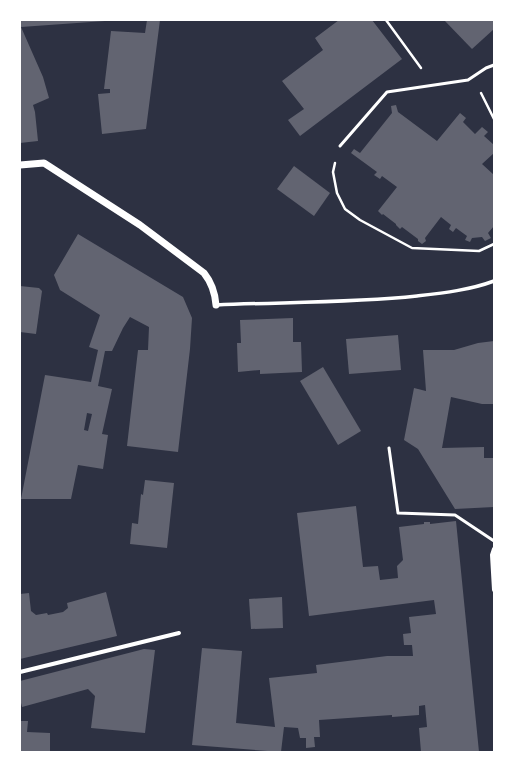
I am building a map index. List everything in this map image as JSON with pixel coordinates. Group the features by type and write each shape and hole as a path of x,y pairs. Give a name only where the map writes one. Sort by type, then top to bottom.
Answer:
{"street":[{"path":"20,165 44,163 140,225 204,273 211,282 215,292 216,305 384,299 435,294 480,286 494,281"},
{"path":"494,549 492,555 494,590"},
{"path":"20,672 179,632"}],"lane":[{"path":"340,146 387,92 432,84 468,80 486,68 494,65"},
{"path":"390,448 398,513 455,515 494,541"}],"path":[{"path":"386,20 432,84"},
{"path":"468,80 478,89 494,119"},
{"path":"340,146 333,172 338,193 346,209 360,220 412,248 479,251 494,244"}],"building":[{"path":"20,20 105,21 21,27 43,77 49,98 33,105 38,141 20,143"},
{"path":"147,20 160,20 146,129 102,134 98,94 110,93 110,89 104,89 111,31 145,33"},
{"path":"339,20 372,20 402,59 300,136 288,120 304,109 282,81 323,50 315,38"},
{"path":"444,20 494,20 494,29 472,49"},
{"path":"396,105 398,112 437,141 460,113 466,118 463,122 475,134 482,127 488,132 484,136 494,145 494,153 482,164 494,175 494,226 488,233 491,238 485,241 482,237 472,238 470,242 465,240 467,236 456,228 453,232 449,229 451,225 441,217 425,238 426,241 422,244 418,241 418,239 402,227 400,229 396,224 378,211 397,187 382,176 380,179 374,175 377,172 351,153 354,149 360,153 392,113 391,106"},
{"path":"294,166 330,193 314,216 277,189"},
{"path":"78,234 183,297 192,318 190,349 178,452 127,446 138,350 148,350 149,327 130,317 112,351 105,351 98,386 112,389 102,434 108,435 103,469 78,465 71,499 21,499 45,375 91,382 98,350 89,347 100,315 60,290 54,275","holes":["87,413 92,414 88,431 84,430"]},
{"path":"20,286 39,288 42,291 36,334 20,332"},
{"path":"293,318 293,342 301,342 302,372 260,374 260,370 238,372 237,343 241,343 240,320"},
{"path":"398,335 401,370 349,374 346,339"},
{"path":"494,341 494,404 482,404 451,397 442,448 484,447 484,458 494,458 494,507 455,509 418,449 404,440 414,388 426,391 423,350 454,350 478,343"},
{"path":"323,367 361,431 338,445 300,381"},
{"path":"145,480 174,483 167,548 130,544 132,523 138,524 141,494 143,495"},
{"path":"356,506 363,567 378,566 380,580 398,578 397,566 403,560 399,527 424,524 424,522 430,522 430,524 456,521 479,752 421,752 419,728 427,727 425,705 419,706 419,715 392,717 392,715 319,720 320,737 314,737 315,747 306,748 306,738 300,738 298,728 284,727 281,752 192,745 202,648 242,651 236,723 275,727 269,678 317,673 316,665 387,656 413,656 412,645 404,645 403,634 411,633 409,617 436,614 434,600 309,616 297,513"},
{"path":"106,592 117,636 20,659 20,594 29,593 31,611 36,615 47,613 48,615 63,612 68,608 67,603"},
{"path":"282,597 283,628 251,629 249,599"},
{"path":"144,649 155,650 145,733 91,728 95,696 88,689 22,707 20,699 20,681"},
{"path":"20,721 28,721 27,732 50,733 50,752 20,752"}]}
